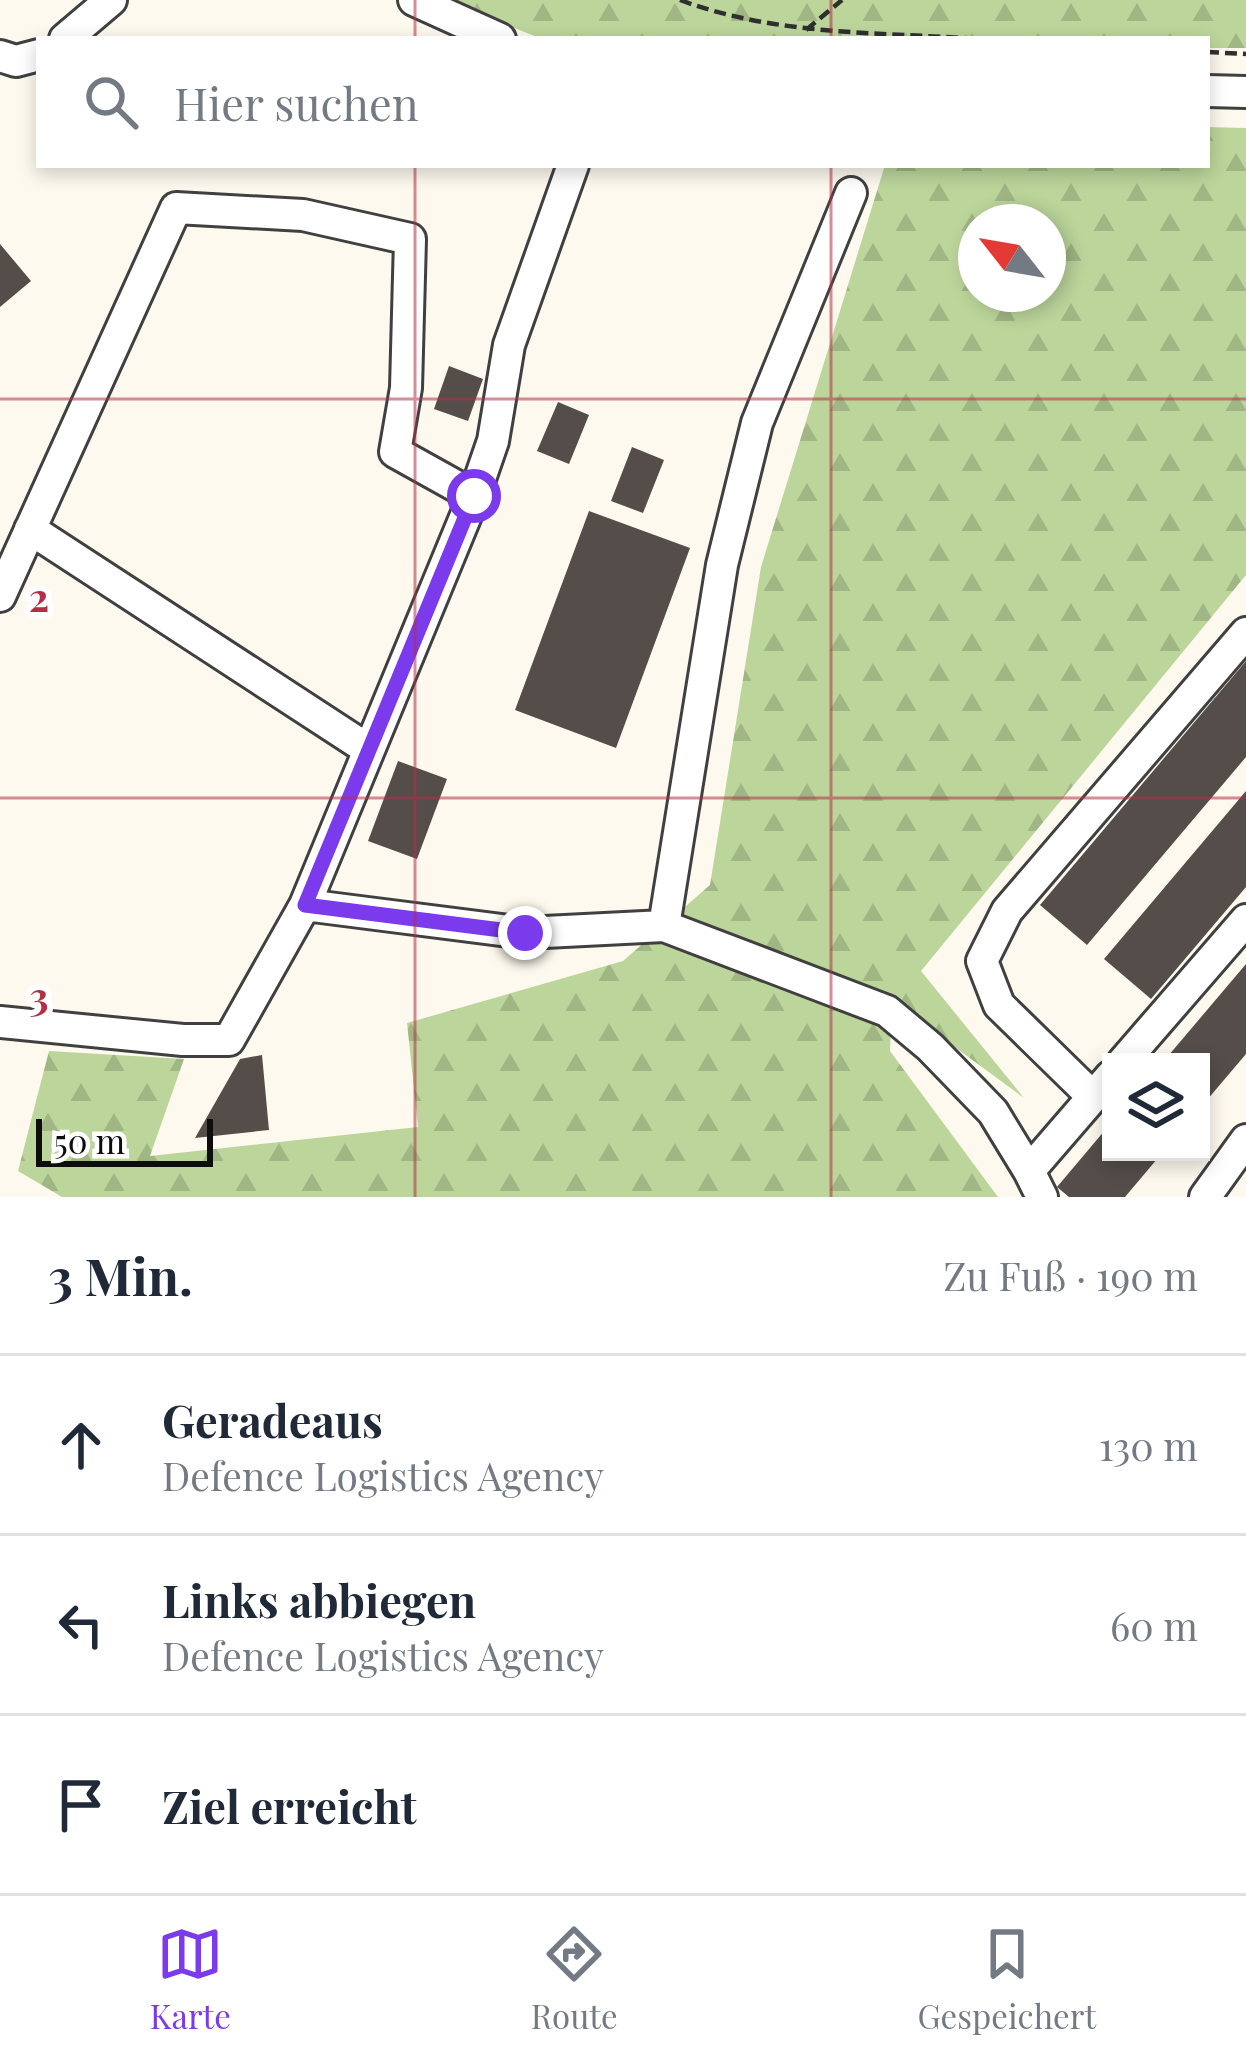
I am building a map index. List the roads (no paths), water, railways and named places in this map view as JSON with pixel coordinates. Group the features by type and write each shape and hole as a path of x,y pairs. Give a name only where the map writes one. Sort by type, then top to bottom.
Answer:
{"street":[{"path":"69,36 111,0"},
{"path":"414,0 493,36"},
{"path":"1210,91 1246,92"},
{"path":"0,1022 183,1040 229,1040 305,905 474,496 493,441 509,345 572,168"},
{"path":"664,926 722,565 757,424 851,193"},
{"path":"0,596 176,208 303,215 410,239 406,388 395,452 474,496"},
{"path":"30,530 369,750"},
{"path":"305,905 525,933 664,926 887,1012 930,1047 993,1112 1036,1184 1102,1087 999,1006 982,961 1007,911 1246,633"},
{"path":"1131,1053 1246,920"},
{"path":"1205,1197 1246,1139"}]}
